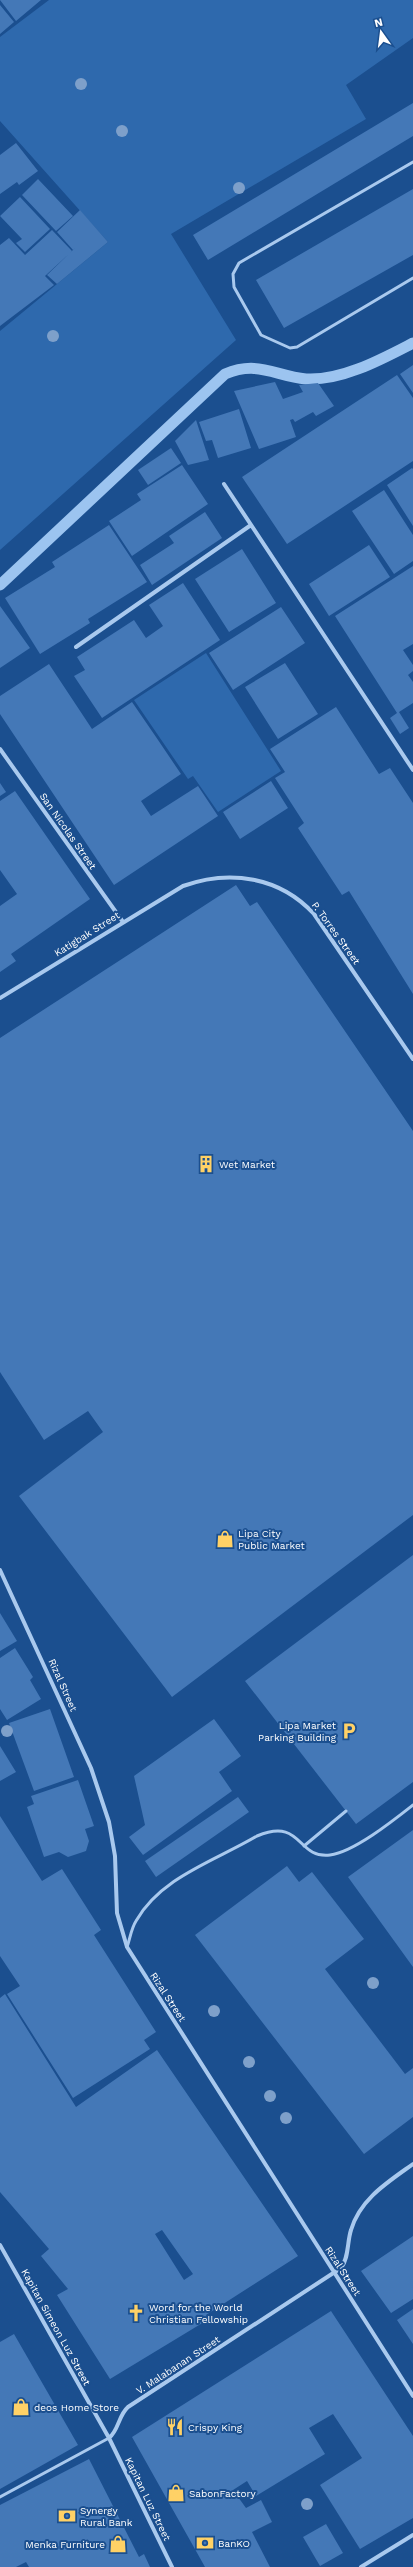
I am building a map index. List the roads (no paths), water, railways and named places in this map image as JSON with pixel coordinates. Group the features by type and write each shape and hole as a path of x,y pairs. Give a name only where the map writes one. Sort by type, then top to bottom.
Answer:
{"street":[{"path":"224,484 413,770"},
{"path":"76,647 251,525"},
{"name":"San Nicolas Street","path":"0,749 123,922"},
{"name":"P. Torres Street","path":"183,886 215,877 244,878 275,885 303,902 314,914 413,1059"},
{"name":"Katigbak Street","path":"0,998 183,886"},
{"name":"Rizal Street","path":"0,1570 91,1768 107,1815 116,1856 117,1913 127,1947 413,2396"},
{"name":"V. Malabanan Street","path":"109,2438 114,2434 121,2415 128,2408 341,2268 346,2260 356,2215 375,2192 413,2164"},
{"name":"Kapitan Simeon Luz Street","path":"0,2245 109,2438"},
{"name":"Kapitan Luz Street","path":"109,2438 172,2567"},
{"path":"361,2567 413,2535"}],"lane":[{"path":"413,162 239,263 233,274 234,287 261,335 290,348 297,347 413,278"},
{"path":"127,1947 134,1923 145,1906 162,1889 272,1830 282,1830 294,1835 304,1846 314,1853 330,1855 380,1831 413,1805"},
{"path":"304,1846 346,1811"},
{"path":"0,2497 109,2438"}],"waterway":[{"path":"0,585 225,374 247,368 266,370 306,379 320,379 348,373 361,368 413,343"}],"place":[{"name":"Wet Market","path":"206,1164"},
{"name":"Lipa City Public Market","path":"225,1539"},
{"name":"Lipa Market Parking Building","path":"349,1731"},
{"name":"Word for the World Christian Fellowship","path":"136,2313"},
{"name":"deos Home Store","path":"21,2407"},
{"name":"Crispy King","path":"175,2427"},
{"name":"SabonFactory","path":"176,2493"},
{"name":"Synergy Rural Bank","path":"67,2516"},
{"name":"BanKO","path":"205,2543"},
{"name":"Menka Furniture","path":"118,2544"}]}
